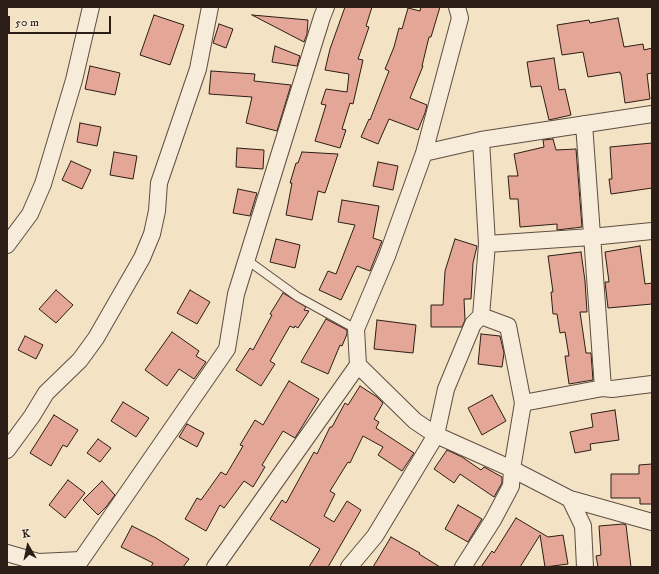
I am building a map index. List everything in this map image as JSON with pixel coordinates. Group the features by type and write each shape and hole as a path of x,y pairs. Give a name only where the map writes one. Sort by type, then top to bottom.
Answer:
{"street":[{"path":"7,245 30,214 43,184 74,80 91,7"},
{"path":"7,450 32,416 46,393 80,360 96,338 142,258 152,234 157,211 159,183 198,69 210,7"},
{"path":"7,553 38,562 78,563 227,349 236,294 319,25 326,7"},
{"path":"215,567 358,365 356,329 386,256 424,153 460,18 457,7"},
{"path":"424,153 481,140 652,114"},
{"path":"584,124 603,388"},
{"path":"349,567 375,536 436,435 446,389 473,324 481,316 487,244 481,140"},
{"path":"487,244 591,237 652,230"},
{"path":"463,567 493,520 511,486 512,469 523,403 508,326 481,316"},
{"path":"358,365 415,421 436,435 512,469 570,499 652,522"},
{"path":"523,403 603,388 612,389 652,384"},
{"path":"570,499 583,526 585,567"}],"lane":[{"path":"247,260 298,297 356,329"}],"building":[{"path":"345,7 372,7 366,26 369,27 358,59 363,60 353,104 350,103 342,129 346,130 340,148 315,141 326,105 321,104 326,89 347,92 349,74 325,70 330,49"},
{"path":"421,7 440,7 431,37 429,37 423,66 410,98 427,105 425,113 418,130 389,119 378,144 361,137 369,119 370,120 389,71 385,69 394,47 399,28 402,29 408,8 420,11"},
{"path":"154,15 184,25 170,65 140,55"},
{"path":"252,15 308,20 307,34 304,42"},
{"path":"618,18 624,47 643,44 644,50 652,48 652,73 647,74 650,99 625,103 620,72 588,77 583,52 562,55 557,25 589,20 590,23"},
{"path":"219,24 233,29 226,48 213,43"},
{"path":"275,46 300,56 297,66 272,62"},
{"path":"554,58 559,90 565,89 571,115 549,120 541,86 531,87 527,62"},
{"path":"90,66 120,73 115,95 85,89"},
{"path":"211,71 255,74 254,81 291,85 277,131 246,123 252,97 209,94"},
{"path":"80,123 101,127 97,146 77,142"},
{"path":"553,139 556,150 576,149 582,227 557,230 557,224 520,227 518,199 510,199 508,176 518,176 514,154 544,147 543,140"},
{"path":"652,143 652,188 611,194 609,179 612,179 610,147"},
{"path":"237,148 264,150 263,169 236,167"},
{"path":"114,152 137,156 133,179 110,175"},
{"path":"302,152 338,154 325,193 318,191 312,220 286,215 292,183 290,183 296,163 298,163"},
{"path":"71,161 91,170 82,189 62,180"},
{"path":"378,162 398,166 393,190 373,186"},
{"path":"238,189 257,193 250,216 233,213"},
{"path":"342,200 379,206 373,238 382,241 370,271 357,266 341,300 319,290 328,271 336,274 355,225 338,222"},
{"path":"276,239 300,245 295,268 270,262"},
{"path":"455,239 477,246 473,263 471,299 464,299 465,320 462,327 431,327 431,305 443,305 445,271"},
{"path":"640,246 645,284 652,283 652,304 608,308 605,282 609,282 605,252"},
{"path":"581,252 587,312 580,312 586,353 591,353 593,380 569,384 565,356 569,356 565,332 560,333 557,314 553,314 551,292 553,292 548,256"},
{"path":"56,290 73,305 56,323 39,309"},
{"path":"190,290 210,302 197,324 177,313"},
{"path":"283,293 306,307 304,310 309,311 298,328 295,326 294,328 290,326 270,361 275,364 261,386 236,370 250,348 253,350 272,315 270,314"},
{"path":"326,319 347,330 342,346 340,345 328,374 301,362"},
{"path":"377,320 416,325 413,353 374,349"},
{"path":"172,332 199,351 196,356 206,362 194,379 179,369 167,386 145,370"},
{"path":"481,334 500,336 504,353 502,367 478,364"},
{"path":"25,336 43,345 36,359 18,350"},
{"path":"289,381 319,399 295,438 283,431 262,465 265,467 253,487 244,481 224,508 220,505 206,531 185,519 197,498 201,500 221,472 226,475 243,446 240,445 255,420 263,425"},
{"path":"360,386 377,397 383,403 374,419 379,422 376,428 414,453 402,471 378,455 383,447 363,436 350,463 348,462 330,491 335,494 324,516 334,522 347,501 361,510 328,567 309,567 320,549 270,519 282,500 286,503 314,452 317,454 330,427 332,427 345,403 348,405"},
{"path":"492,395 506,421 482,435 468,408"},
{"path":"123,402 149,418 136,437 111,421"},
{"path":"615,410 619,440 590,444 591,450 575,453 570,432 593,427 591,414"},
{"path":"54,415 78,430 67,447 63,445 51,466 30,453"},
{"path":"187,424 204,433 197,447 179,437"},
{"path":"98,439 111,448 100,462 87,453"},
{"path":"447,450 462,457 481,470 484,467 502,477 502,483 494,497 460,474 454,483 434,469"},
{"path":"652,464 652,504 640,504 640,498 611,498 611,474 639,474 639,465"},
{"path":"68,480 85,493 65,518 49,505"},
{"path":"102,481 115,495 98,515 83,500"},
{"path":"458,505 482,519 468,542 445,529"},
{"path":"516,518 548,537 563,535 568,564 545,567 540,535 520,567 481,567 492,551 494,553"},
{"path":"626,525 631,567 598,567 596,556 601,555 599,526"},
{"path":"132,526 156,538 189,559 183,567 151,567 153,563 121,547"},
{"path":"391,537 420,553 419,554 440,567 373,567"}]}
